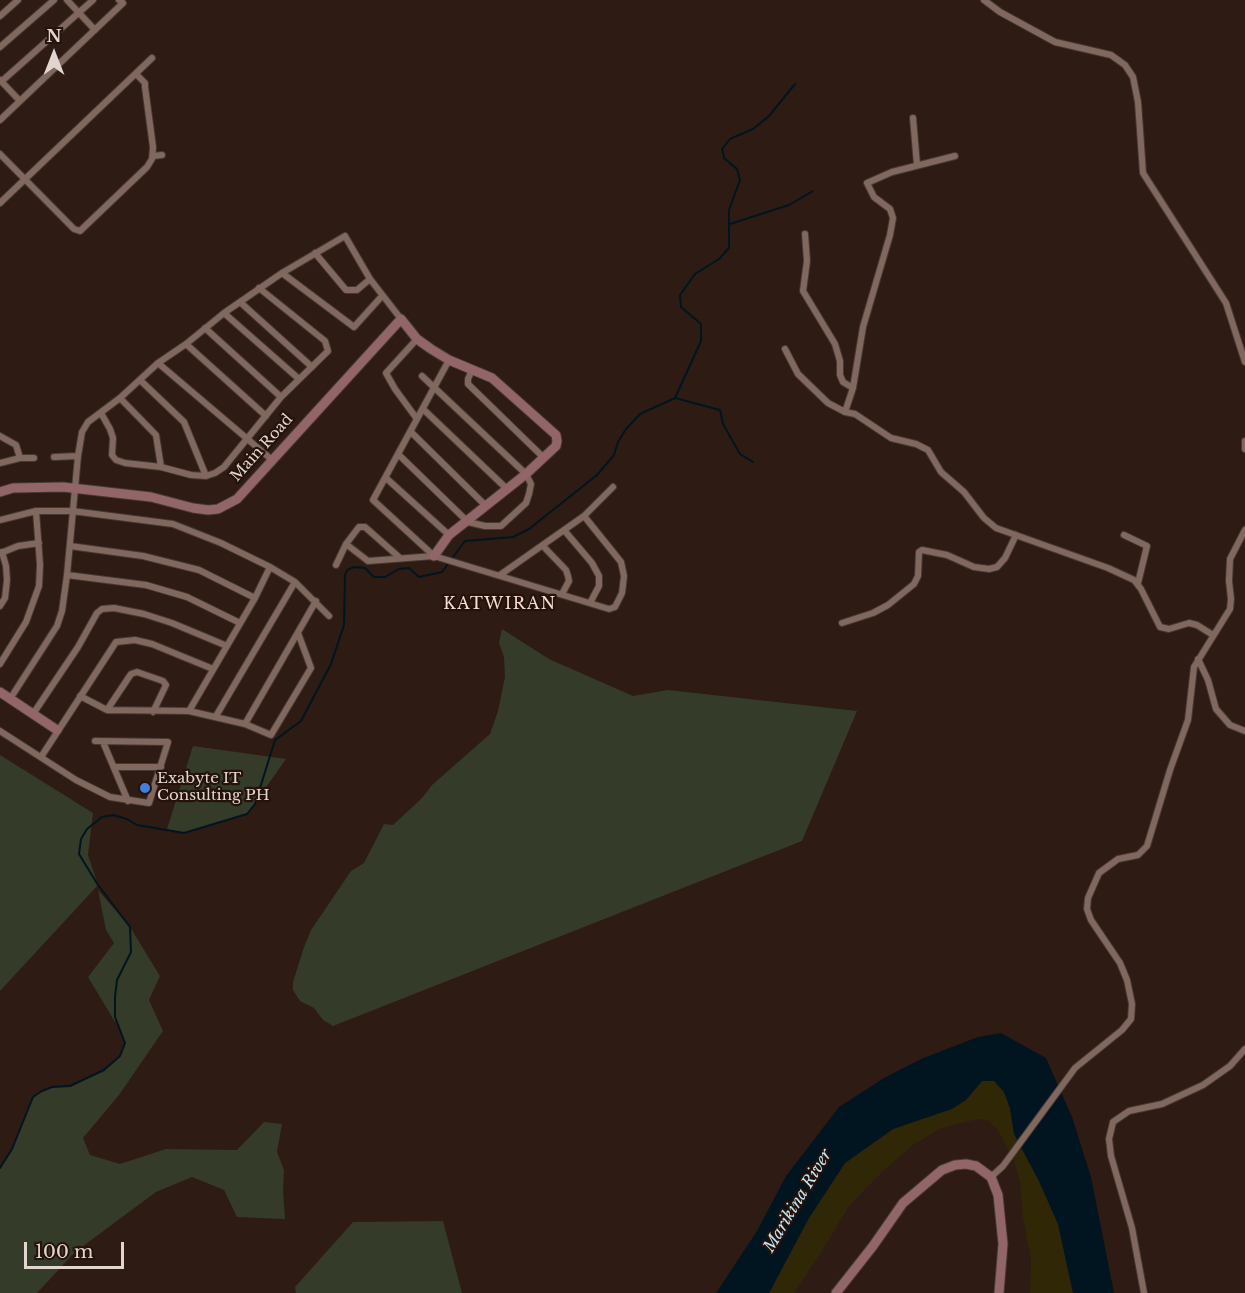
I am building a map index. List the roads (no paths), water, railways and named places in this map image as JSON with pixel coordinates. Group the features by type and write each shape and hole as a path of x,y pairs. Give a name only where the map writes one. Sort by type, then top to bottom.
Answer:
{"street":[{"path":"0,16 18,0"},
{"path":"0,47 54,0"},
{"path":"67,0 94,30"},
{"path":"20,101 1,81 93,0"},
{"path":"984,0 1000,12 1055,42 1111,55 1125,65 1133,77 1138,102 1143,173 1226,303 1245,362"},
{"path":"0,118 122,1"},
{"path":"0,203 152,58"},
{"path":"0,154 74,229 80,231 147,167 153,156 146,87 136,74"},
{"path":"913,118 917,165"},
{"path":"153,156 162,155"},
{"path":"844,412 853,388 863,327 893,218 890,209 874,197 867,183 892,172 955,156"},
{"path":"805,234 807,261 803,291 835,344 843,382 853,388"},
{"path":"10,699 57,626 68,575 78,456 82,432 87,422 120,398 158,363 224,313 282,273 345,236 370,279 417,339 449,360 492,378 556,435 556,446 544,458 449,536 434,555"},
{"path":"315,253 346,290 357,290 370,279"},
{"path":"282,273 354,327 382,296"},
{"path":"100,413 110,429 113,438 112,455 116,460 206,476 224,467 281,397 328,351 325,341 260,288"},
{"path":"240,302 312,368"},
{"path":"224,313 298,379"},
{"name":"Main Road","path":"0,492 42,486 75,488 152,497 193,508 218,509 237,499 271,459 401,319"},
{"path":"205,328 281,397"},
{"path":"417,339 386,373 417,419"},
{"path":"186,344 266,416"},
{"path":"785,349 790,362 801,378 821,398 844,412 855,414 891,438 916,444 928,450 941,472 974,502 989,523 996,528 1108,568 1138,583 1160,627 1169,629 1189,622 1197,624 1213,635"},
{"path":"434,555 374,500 449,360"},
{"path":"158,363 247,441 271,459"},
{"path":"472,370 468,384 544,458"},
{"path":"399,455 468,522 486,526 501,526 526,503 531,484 526,474 422,376"},
{"path":"140,380 184,422 206,476"},
{"path":"120,398 156,435 161,467"},
{"path":"423,409 507,489"},
{"path":"411,432 486,506"},
{"path":"0,436 16,445 20,459"},
{"path":"1245,441 1245,449"},
{"path":"54,457 78,456"},
{"path":"0,463 34,458"},
{"path":"386,478 449,536"},
{"path":"501,575 584,516 613,487"},
{"path":"0,664 26,622 39,586 40,565 36,511"},
{"path":"0,520 36,511 72,511 172,525 221,543 270,567 295,582 329,616"},
{"path":"346,544 368,561 434,555 609,609 615,608 622,593 624,576 621,562 584,516"},
{"path":"336,565 346,544 359,527 365,527 400,558"},
{"path":"564,530 592,563 599,576 599,586 590,603"},
{"path":"991,1177 1007,1161 1066,1078 1083,1061 1122,1030 1131,1019 1132,1004 1127,980 1120,963 1091,920 1088,898 1099,873 1118,859 1138,855 1147,846 1188,720 1193,674 1198,659 1230,609 1230,559 1245,530"},
{"path":"1124,535 1147,546 1138,583"},
{"path":"842,623 873,613 888,605 914,584 918,576 919,552 922,550 947,555 974,567 989,569 997,567 1005,558 1016,536"},
{"path":"0,606 5,598 7,580 6,566 1,553 18,546 39,543"},
{"path":"70,546 143,555 199,570 255,598"},
{"path":"543,546 566,570 569,581 562,594"},
{"path":"189,711 255,598 270,567"},
{"path":"68,575 157,588 187,597 240,623"},
{"path":"216,716 295,582"},
{"path":"244,724 316,601"},
{"path":"33,714 102,609 114,608 144,614 226,646"},
{"path":"80,696 107,710 189,711 244,724 271,735 311,668 298,633"},
{"path":"41,757 116,642 125,639 152,644 213,669"},
{"path":"1198,659 1208,680 1216,709 1230,725 1245,731"},
{"path":"107,710 131,674 136,672 163,681 166,685 153,712"},
{"path":"0,692 57,730"},
{"path":"0,731 76,780 110,797 149,803 168,742 95,741"},
{"path":"104,742 128,801"},
{"path":"114,767 161,767"},
{"path":"1144,1293 1132,1228 1111,1156 1110,1129 1113,1122 1129,1111 1162,1104 1209,1082 1230,1066 1245,1049"},
{"path":"836,1293 873,1246 897,1210 932,1176 955,1165 966,1164 976,1166 991,1177 998,1195 1003,1244 999,1293"}],"water":[{"name":"Marikina River","path":"1001,1033 1046,1058 1072,1117 1091,1177 1114,1293 1073,1293 1058,1224 1039,1181 1014,1134 1010,1108 1004,1092 994,1081 982,1081 966,1100 952,1109 893,1129 845,1163 809,1218 769,1293 716,1293 757,1231 786,1176 839,1107 884,1078 921,1059 978,1037"}],"waterway":[{"path":"0,1168 12,1149 33,1097 52,1087 70,1086 104,1070 120,1056 125,1043 115,1017 115,997 117,980 131,952 130,927 98,885 79,854 81,839 87,829 102,817 113,815 137,825 184,833 247,814 255,804 275,740 301,721 331,664 344,625 347,570 354,567 365,568 374,577 385,577 399,569 409,568 419,577 442,572 465,541 513,537 529,529 597,475 614,455 618,442 626,429 640,414 675,398 701,341 701,324 681,307 680,295 695,274 719,259 729,248 729,210 740,180 737,169 724,158 722,149 730,139 753,129 769,116 795,84"},
{"path":"730,224 789,205 813,191"},
{"path":"675,398 720,410 723,424 740,454 753,462"}],"place":[{"name":"Exabyte IT Consulting PH","path":"145,788"}],"district":[{"name":"KATWIRAN","path":"500,604"}]}
